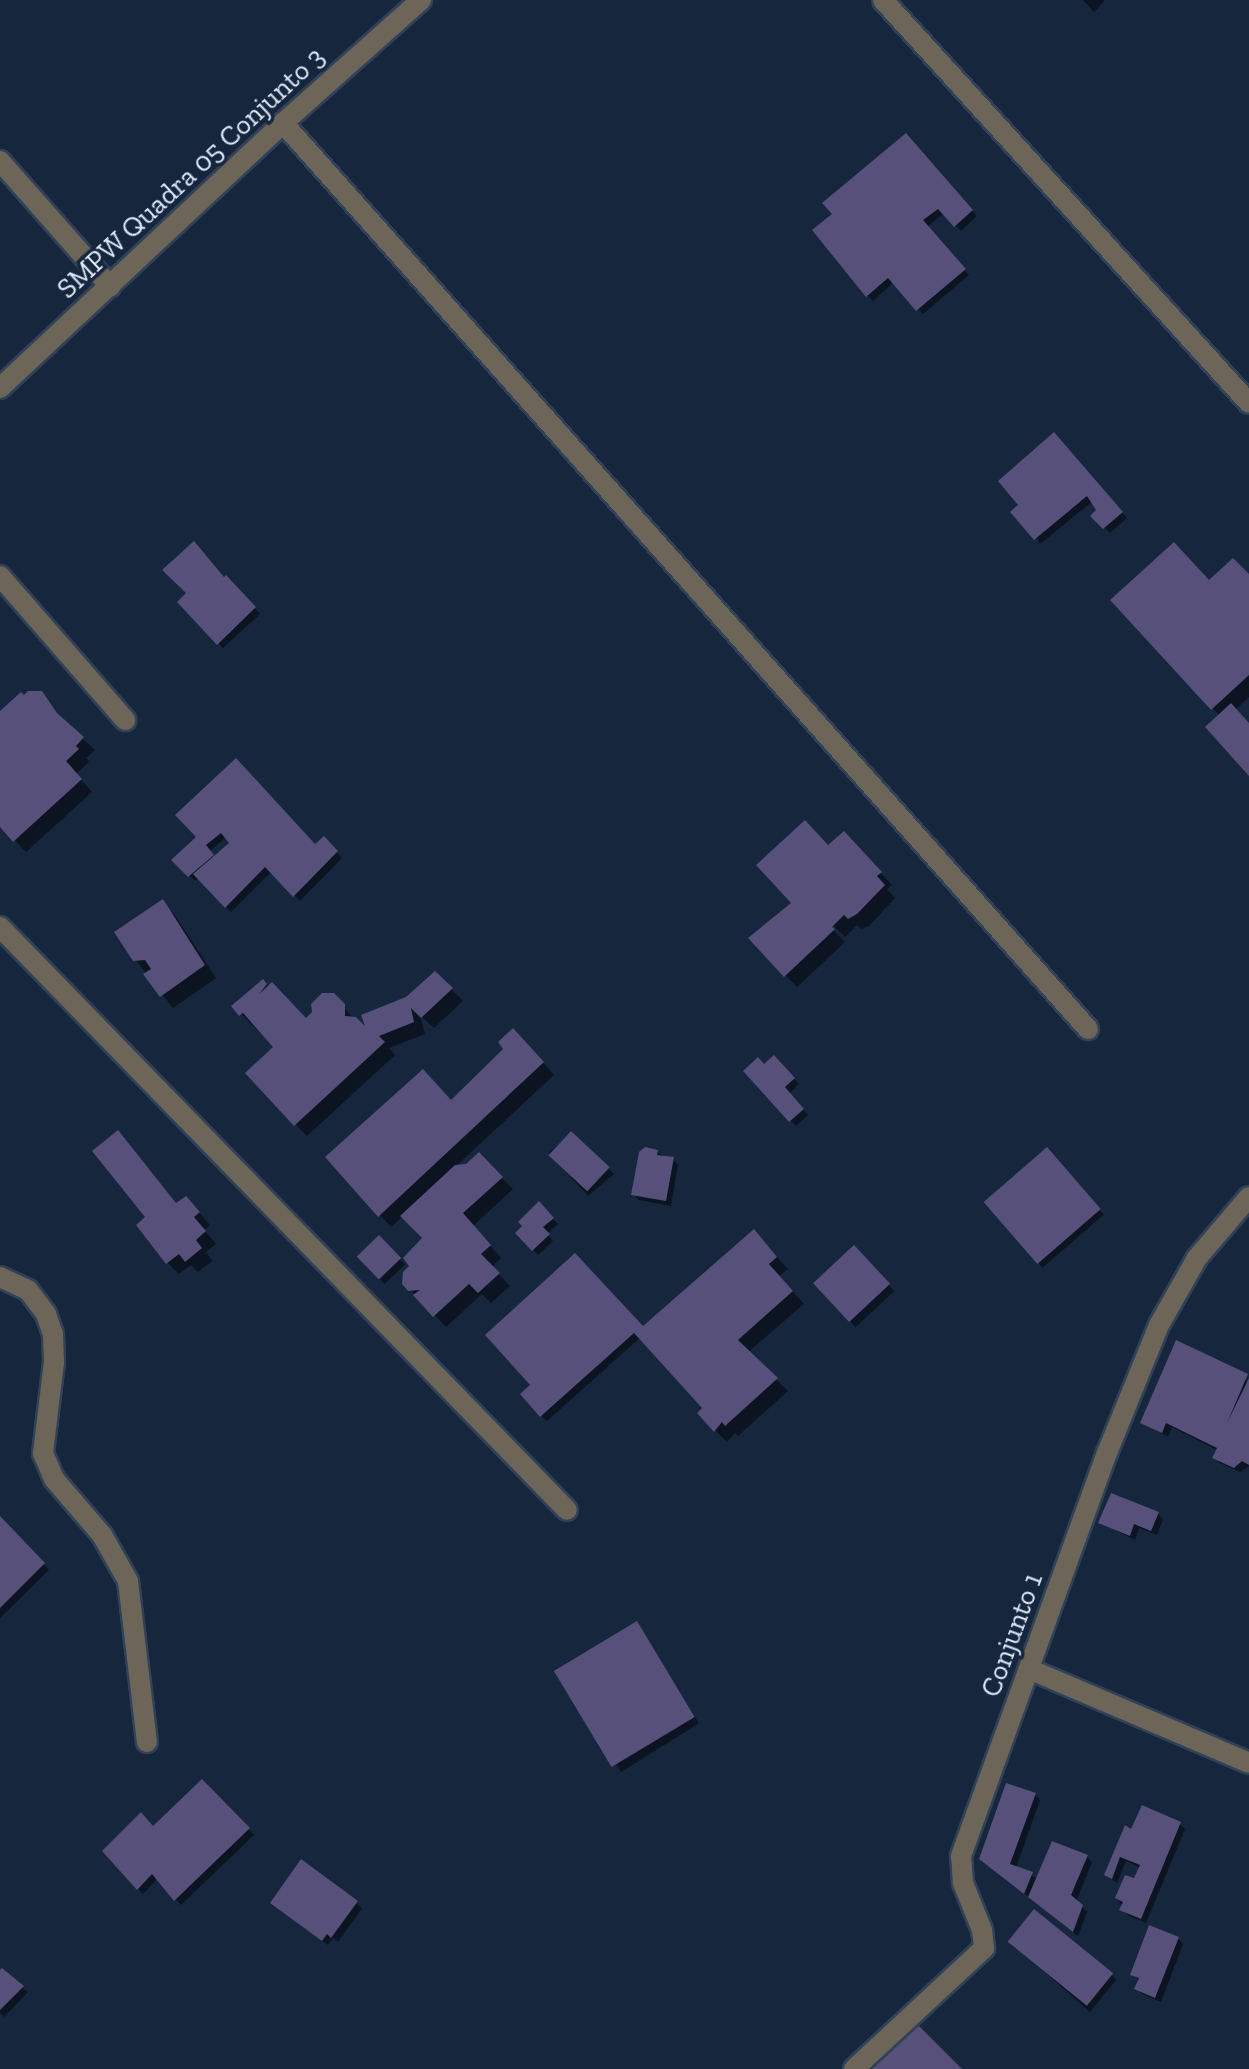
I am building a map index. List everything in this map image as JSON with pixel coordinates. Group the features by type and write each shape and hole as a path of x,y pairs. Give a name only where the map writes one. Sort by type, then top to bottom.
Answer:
{"street":[{"name":"SMPW Quadra 05 Conjunto 3","path":"0,388 283,123 421,0"},
{"path":"883,0 1249,403"},
{"path":"283,123 1088,1029"},
{"path":"0,161 110,286"},
{"path":"0,576 125,720"},
{"path":"0,927 567,1510"},
{"name":"Conjunto 1","path":"854,2069 984,1948 982,1930 963,1883 961,1856 1107,1453 1159,1325 1197,1258 1249,1197"},
{"path":"0,1277 28,1290 46,1314 53,1334 54,1362 42,1440 43,1453 54,1479 102,1535 128,1581 147,1742"},
{"path":"1029,1669 1249,1763"}],"building":[{"path":"906,133 973,210 954,227 938,209 923,220 966,269 916,311 888,278 866,297 812,230 832,214 822,203"},
{"path":"1054,432 1123,512 1103,529 1090,516 1096,510 1087,496 1034,540 1010,512 1018,505 998,481"},
{"path":"194,541 224,577 226,575 256,607 217,645 177,602 186,593 162,570"},
{"path":"1174,542 1209,580 1233,558 1249,574 1249,675 1211,710 1110,600"},
{"path":"28,691 42,691 57,713 84,737 76,746 79,749 66,761 82,779 13,842 0,827 0,711 21,692 24,695"},
{"path":"1231,703 1249,723 1249,776 1205,727"},
{"path":"236,758 315,844 324,836 338,851 293,897 265,867 225,908 193,874 229,843 221,833 206,845 214,855 188,877 171,860 196,837 175,815"},
{"path":"805,820 828,845 844,831 882,872 877,876 885,885 857,914 848,919 844,915 832,927 835,929 784,977 748,938 791,903 756,865"},
{"path":"163,899 205,965 160,997 143,974 151,969 145,960 133,961 114,932"},
{"path":"435,971 453,988 421,1018 411,1008 414,1022 379,1036 385,1042 294,1126 245,1073 273,1047 243,1013 239,1016 231,1006 263,979 267,984 259,994 272,982 306,1018 312,1012 311,1004 322,993 334,993 345,1004 345,1016 356,1017 365,1026 361,1015 406,997"},
{"path":"513,1028 544,1062 378,1217 325,1157 423,1069 451,1100 503,1049 498,1042"},
{"path":"774,1055 795,1078 785,1087 804,1109 789,1122 743,1071 758,1057 764,1064"},
{"path":"118,1130 176,1203 186,1196 200,1212 194,1217 206,1231 196,1240 202,1248 185,1262 179,1254 166,1264 136,1225 145,1217 92,1151"},
{"path":"571,1131 610,1167 587,1191 548,1155"},
{"path":"645,1147 658,1150 657,1155 674,1157 666,1201 631,1195 639,1152"},
{"path":"1047,1147 1101,1209 1037,1264 984,1202"},
{"path":"479,1152 503,1177 463,1213 491,1245 481,1254 500,1273 478,1293 469,1284 433,1317 413,1295 420,1290 408,1291 402,1284 403,1272 409,1266 403,1258 422,1238 400,1216 455,1165 466,1164"},
{"path":"539,1201 554,1218 543,1227 550,1234 532,1251 515,1233 522,1226 518,1222"},
{"path":"754,1229 777,1257 769,1264 793,1291 738,1340 778,1378 725,1426 722,1422 714,1432 697,1413 702,1408 634,1333 540,1417 520,1394 530,1385 485,1335 575,1253 643,1326"},
{"path":"379,1235 401,1258 379,1280 357,1257"},
{"path":"854,1245 890,1284 849,1322 813,1283"},
{"path":"1176,1340 1248,1374 1227,1423 1249,1378 1249,1465 1242,1461 1234,1468 1212,1458 1217,1448 1166,1423 1162,1433 1140,1423"},
{"path":"1111,1493 1159,1512 1151,1531 1134,1524 1130,1536 1098,1523"},
{"path":"0,1516 45,1563 0,1608"},
{"path":"637,1621 695,1717 612,1767 554,1671"},
{"path":"202,1779 250,1828 174,1901 152,1874 137,1890 102,1851 141,1812 153,1826"},
{"path":"1006,1783 1036,1793 1010,1864 1033,1872 1024,1894 979,1859"},
{"path":"1142,1805 1181,1822 1141,1919 1119,1910 1123,1902 1115,1898 1125,1875 1134,1878 1140,1865 1120,1857 1112,1879 1104,1875 1125,1825 1131,1829"},
{"path":"1052,1841 1088,1855 1071,1895 1083,1905 1073,1932 1028,1897"},
{"path":"301,1859 358,1901 331,1938 327,1934 322,1941 270,1903"},
{"path":"1034,1909 1113,1973 1087,2006 1008,1942"},
{"path":"1149,1925 1179,1937 1155,1998 1134,1989 1139,1978 1130,1975"},
{"path":"2,1968 24,1986 0,2010 0,1970"},
{"path":"915,2022 962,2069 864,2069"}]}
